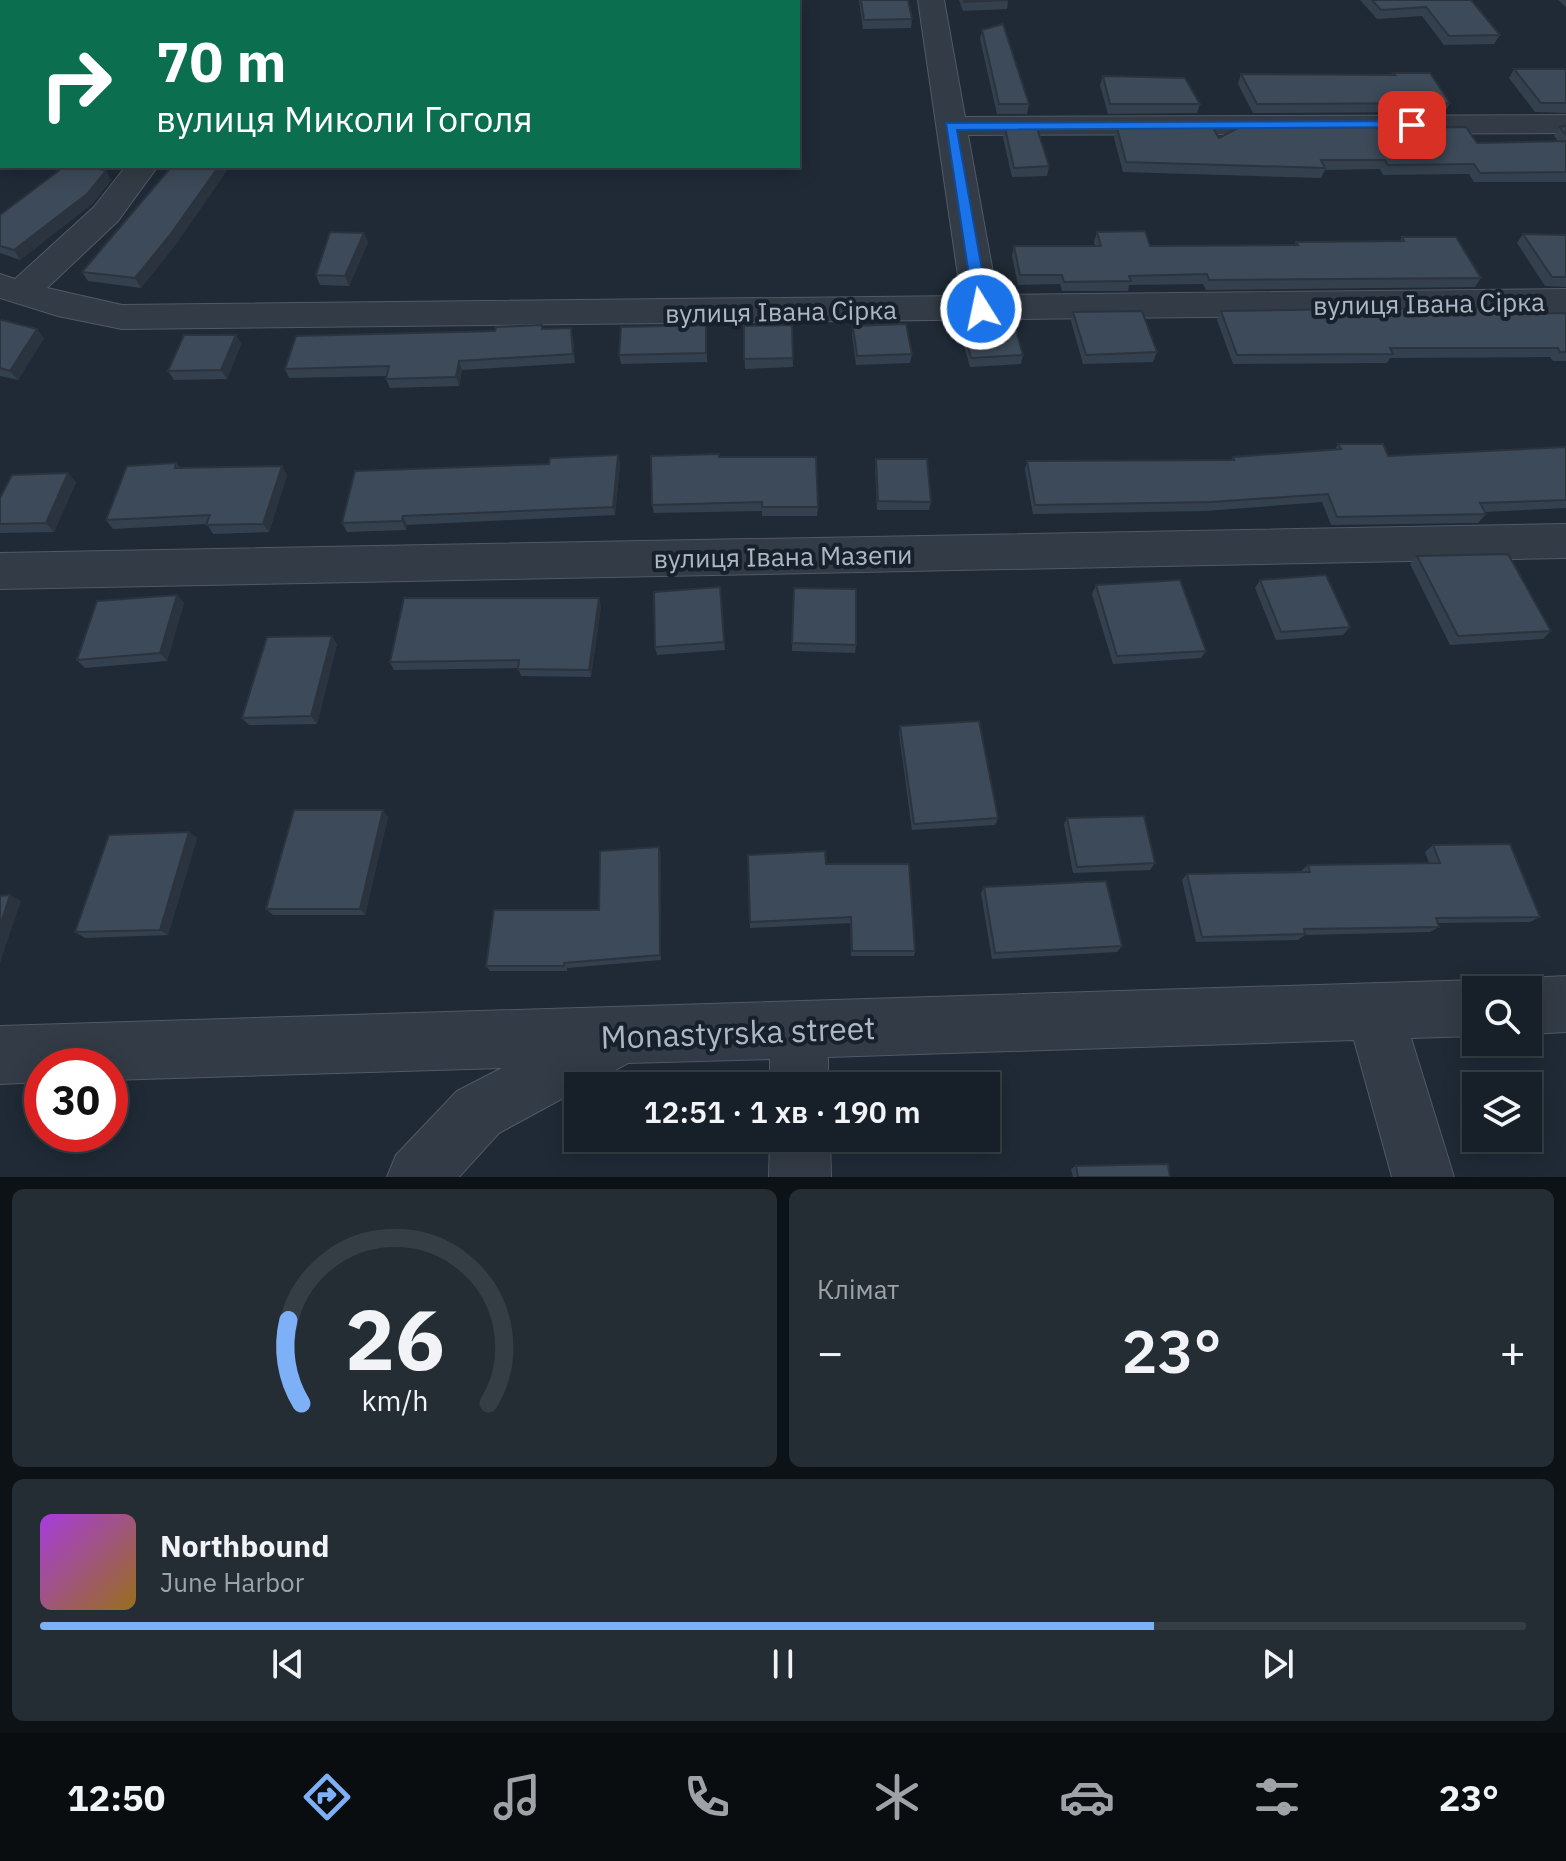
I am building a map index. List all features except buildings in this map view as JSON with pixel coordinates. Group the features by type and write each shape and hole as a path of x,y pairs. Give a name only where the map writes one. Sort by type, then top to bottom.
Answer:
{"street":[{"path":"931,0 981,309"},
{"path":"950,126 1566,124"},
{"path":"7,289 106,214 140,168"},
{"name":"вулиця Івана Сірка","path":"7,289 58,304 122,317 1566,301"},
{"name":"вулиця Івана Мазепи","path":"0,571 1566,541"},
{"path":"1542,1005 1566,1004"},
{"name":"Monastyrska street","path":"0,1055 1462,1009"},
{"path":"1375,1013 1423,1177"},
{"path":"799,1030 799,1072"},
{"path":"418,1177 478,1112 622,1036"},
{"path":"800,1152 800,1177"}],"route":[{"path":"981,309 950,126 1412,125"}]}
